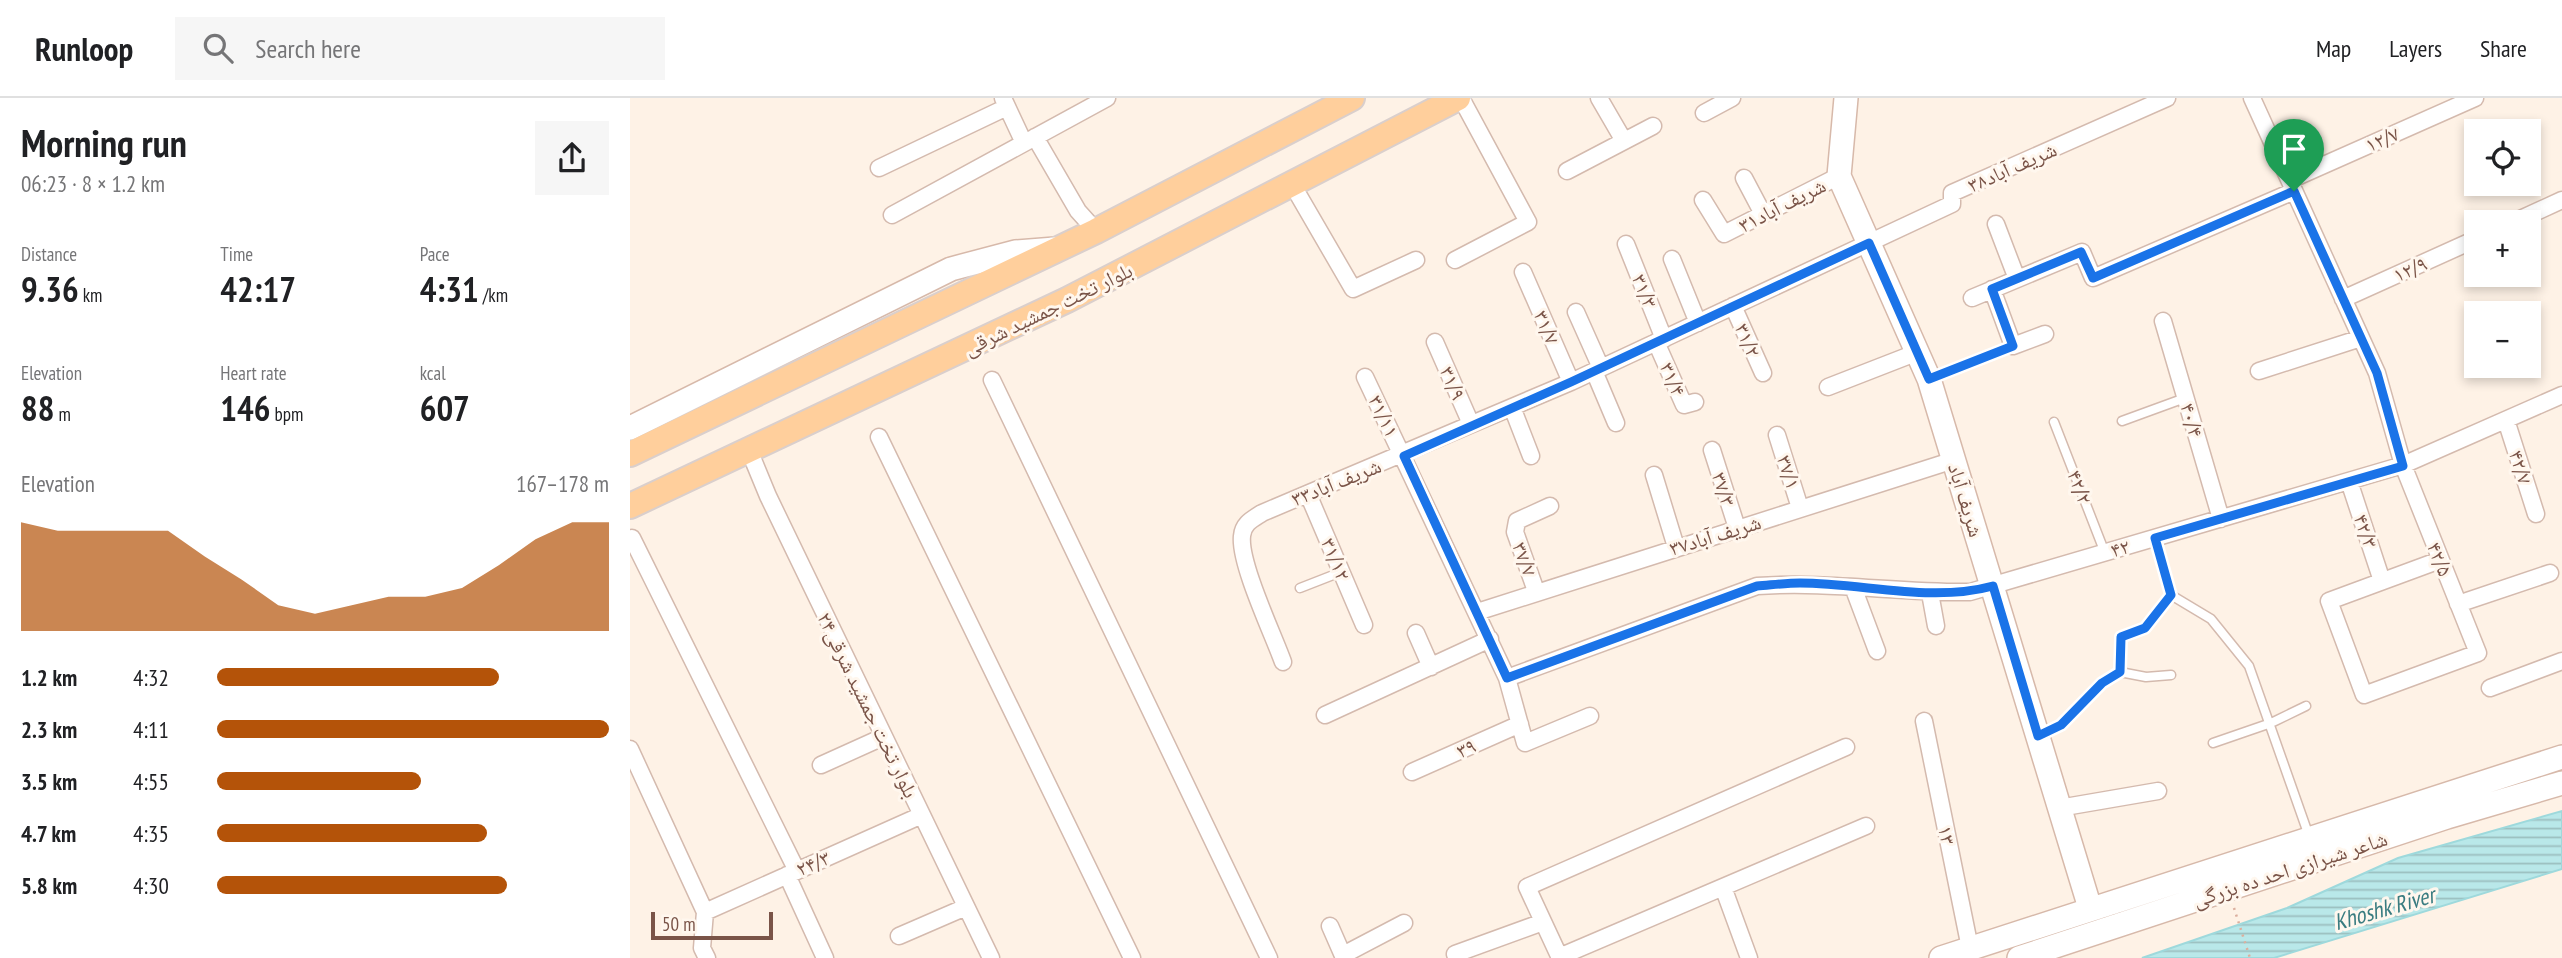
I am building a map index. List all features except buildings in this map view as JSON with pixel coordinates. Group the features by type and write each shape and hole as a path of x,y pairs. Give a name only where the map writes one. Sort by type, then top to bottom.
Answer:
{"main road":[{"path":"630,454 1096,231 1352,98"},
{"name":"بلوار تخت جمشید شرقی","path":"630,506 1067,300 1452,100"}],"street":[{"path":"1599,98 1624,141"},
{"path":"1704,113 1732,98"},
{"name":"شریف آباد","path":"1846,98 1839,176 1929,379 2090,908"},
{"name":"شریف آباد۳۸","path":"1869,243 1952,204 1952,193 2167,98"},
{"name":"۴۲/۵","path":"2252,98 2377,373 2403,466 2478,653 2364,695 2329,601 2382,581"},
{"name":"۱۲/۷","path":"2017,279 2081,252 2093,278 2475,98"},
{"path":"892,215 1101,99"},
{"path":"1452,100 1528,222 1455,260"},
{"path":"879,168 1005,102 1077,211 1096,231"},
{"path":"1567,171 1653,126"},
{"name":"شریف آباد۳۱","path":"1703,200 1724,234 1839,176"},
{"path":"1744,178 1763,214"},
{"path":"1292,184 1353,289 1416,260"},
{"path":"2541,210 2562,201"},
{"path":"1972,298 2017,279 1996,224"},
{"name":"شریف آباد۳۳","path":"1283,662 1245,560 1242,536 1246,523 1262,513 1404,456 1471,424 1598,370 1869,243"},
{"name":"۳۱/۳","path":"1626,244 1660,340"},
{"name":"۱۲/۹","path":"2343,299 2464,244"},
{"path":"630,428 951,269 1015,252 1061,248"},
{"path":"1672,259 1698,323"},
{"name":"۳۱/۷","path":"1522,272 1571,382"},
{"path":"1992,289 2013,346 2045,334"},
{"name":"۳۱/۲","path":"1733,306 1763,373"},
{"path":"1576,312 1616,423"},
{"name":"۴۰/۴","path":"2163,321 2221,519"},
{"path":"2259,371 2361,338"},
{"name":"۳۱/۴","path":"1660,340 1684,405 1695,402"},
{"name":"۳۱/۹","path":"1435,342 1471,424"},
{"path":"1828,387 1918,352"},
{"name":"۳۱/۱۱","path":"1365,377 1490,639 1507,678 1525,743 1590,716"},
{"path":"992,380 1269,958"},
{"name":"۴۲","path":"1507,678 1757,586 1800,583 1930,593 1970,592 1993,586 2403,466 2562,395"},
{"path":"1512,407 1531,456"},
{"name":"۴۲/۷","path":"2506,420 2536,514"},
{"name":"۳۷/۱","path":"1777,435 1800,508"},
{"path":"879,437 1132,958"},
{"name":"بلوار تخت جمشید شرقی۲۴","path":"750,450 768,496 991,958"},
{"name":"۳۷/۳","path":"1712,450 1737,528"},
{"name":"شریف آباد۳۷","path":"1477,612 1954,460"},
{"path":"1654,475 1676,547"},
{"name":"۴۲/۳","path":"2349,481 2382,581"},
{"name":"۳۱/۱۲","path":"1308,494 1363,625"},
{"name":"۳۷/۷","path":"1536,591 1515,532 1517,522 1550,506"},
{"path":"632,538 792,873 825,958"},
{"path":"2382,581 2440,560"},
{"path":"2458,604 2550,573"},
{"path":"1853,587 1877,651"},
{"path":"1930,593 1936,626"},
{"path":"1416,633 1431,667"},
{"path":"1325,715 1490,639"},
{"path":"2490,688 2562,661"},
{"name":"۱۳","path":"1924,721 1970,948"},
{"name":"۳۹","path":"1412,772 1520,724"},
{"path":"821,765 883,737"},
{"path":"1846,747 1527,887 1559,958 1866,827"},
{"path":"630,749 705,912 702,948 707,958"},
{"path":"1941,958 2562,757"},
{"name":"شاعر شیرازی احد ده بزرگی","path":"2019,958 2447,817 2562,783"},
{"path":"2059,808 2158,791"},
{"name":"۲۴/۳","path":"705,912 922,815"},
{"path":"1723,887 1749,958"},
{"path":"899,936 967,907"},
{"path":"1455,954 1543,922"},
{"path":"1330,926 1343,956 1404,923"}],"lane":[{"path":"2122,421 2185,398"},
{"name":"۴۲/۲","path":"2054,422 2105,553"},
{"path":"2155,538 2171,595 2211,619 2249,666 2310,840"},
{"path":"1300,588 1341,572"},
{"path":"2120,672 2121,637 2145,628 2171,595"},
{"path":"2038,736 2061,725 2102,683 2120,672 2146,677 2171,675"},
{"path":"2213,743 2271,723 2306,706"}],"path":[{"path":"1929,379 2013,346"},
{"path":"2234,908 2250,958"}],"water":[{"name":"Khoshk River","path":"2562,811 2562,869 2274,958 2142,958 2287,908 2398,858"}],"route":[{"path":"2294,191 2377,373 2403,466 2155,538 2171,595 2145,628 2121,637 2120,672 2102,683 2061,725 2038,736 1993,586 1970,592 1930,593 1800,583 1757,586 1507,678 1404,456 1471,424 1571,382 1869,243 1929,379 2013,346 1992,289 2081,252 2093,278 2294,191"}]}
